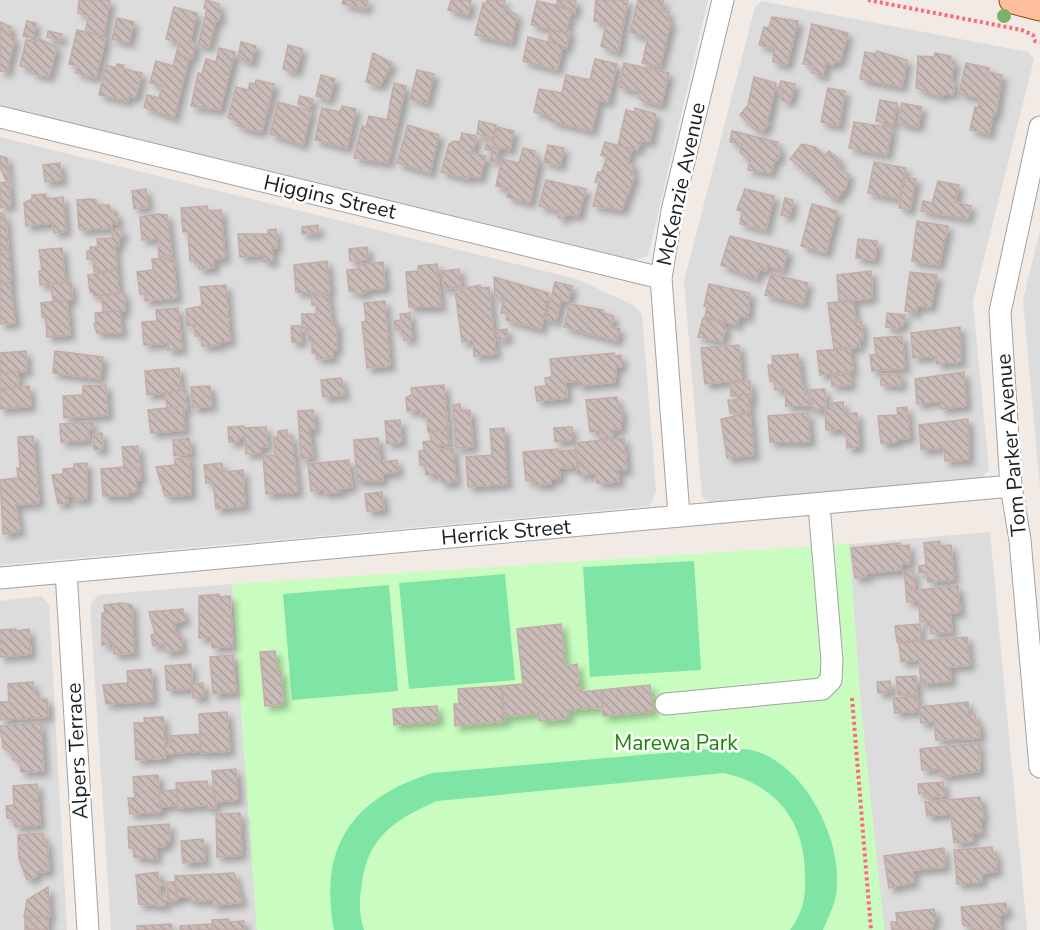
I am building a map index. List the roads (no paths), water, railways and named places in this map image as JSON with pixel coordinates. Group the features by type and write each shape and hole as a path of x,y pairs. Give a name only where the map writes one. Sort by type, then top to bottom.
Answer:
{"street":[{"name":"McKenzie Avenue","path":"679,515 660,278 672,211 723,0"},
{"name":"Higgins Street","path":"0,117 660,278"},
{"name":"Tom Parker Avenue","path":"1040,127 1000,312 1011,486 1020,540 1040,767"},
{"name":"Herrick Street","path":"0,578 1011,486"},
{"path":"666,704 822,689 831,680 832,661 819,505"},
{"name":"Alpers Terrace","path":"66,572 88,930"}],"park label":[{"name":"Marewa Park","path":"676,743"}]}
